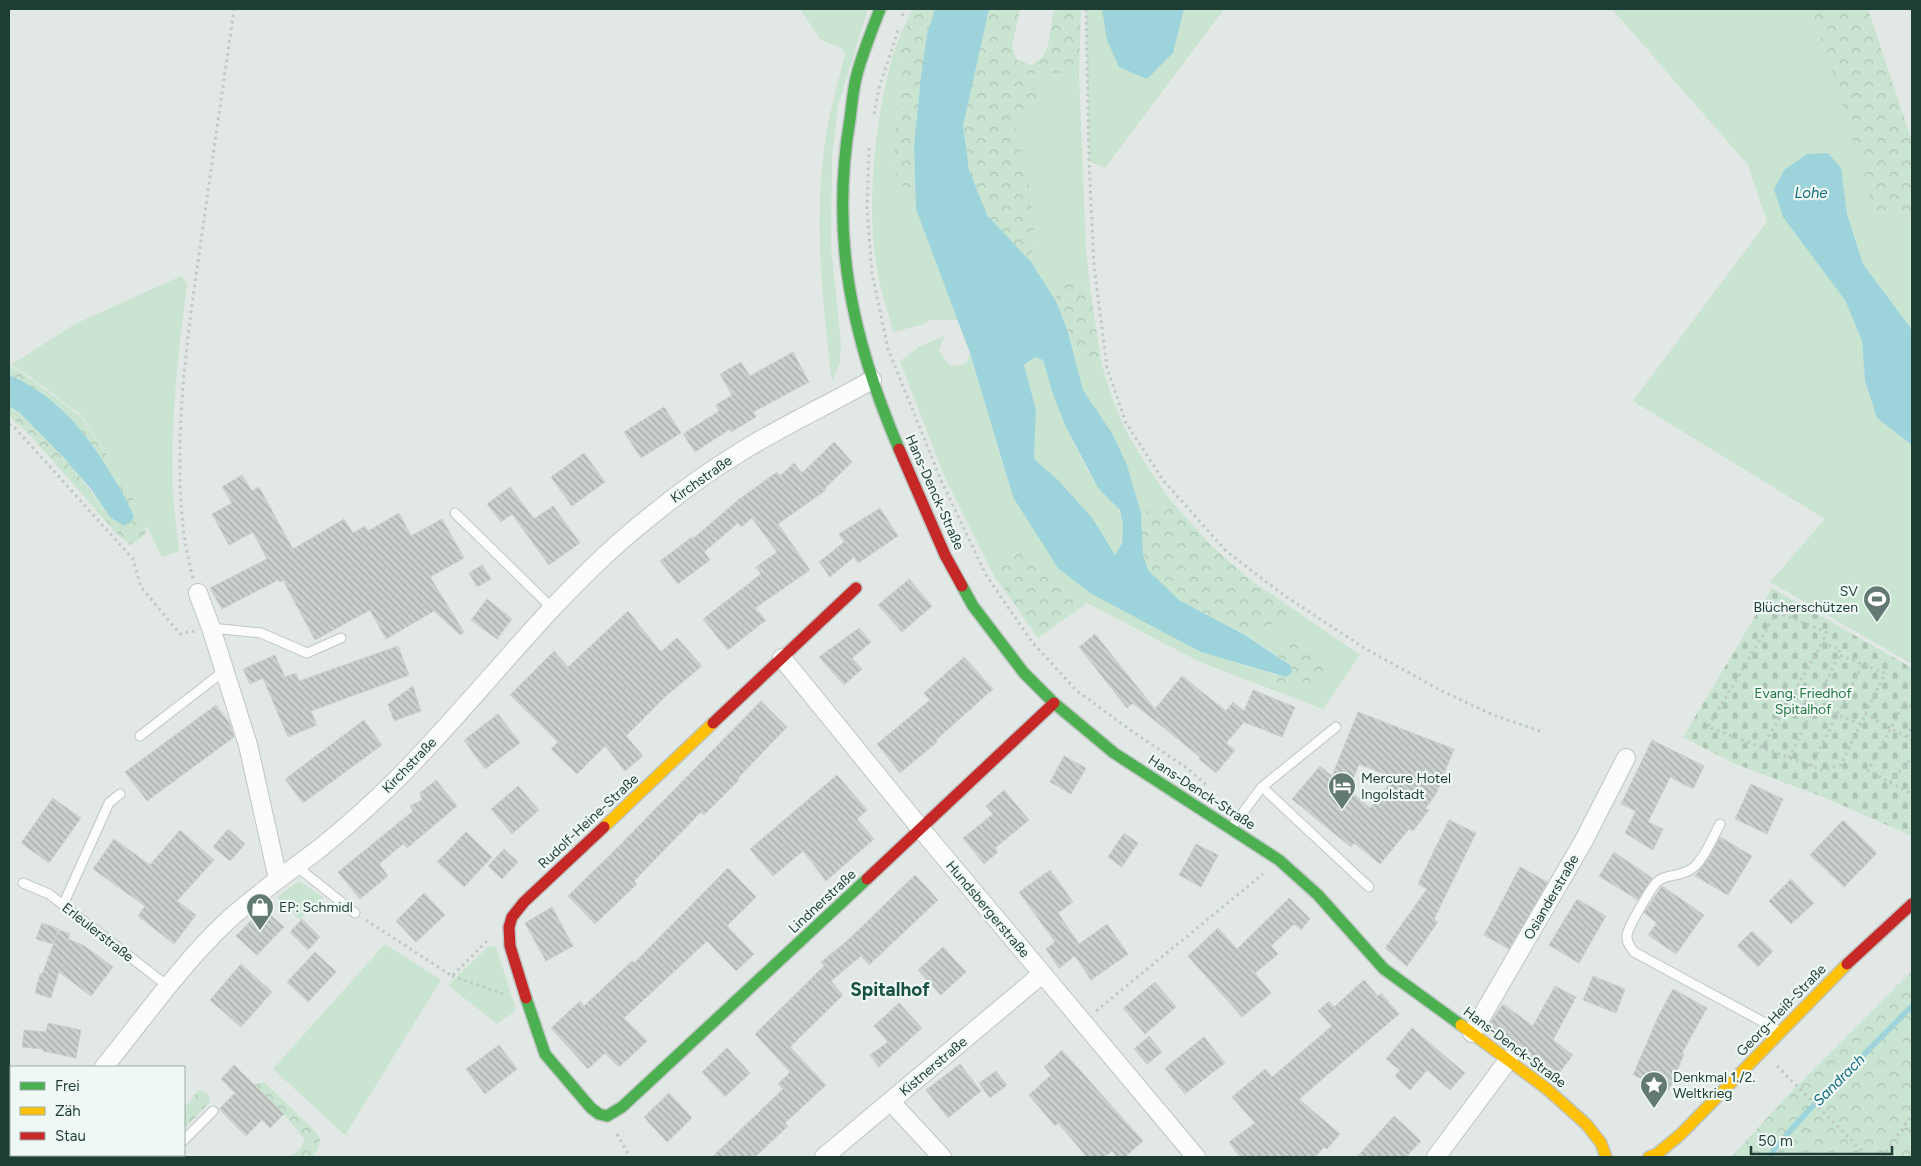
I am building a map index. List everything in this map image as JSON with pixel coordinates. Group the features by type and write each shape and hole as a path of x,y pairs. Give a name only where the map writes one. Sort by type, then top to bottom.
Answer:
{"street":[{"name":"Hans-Denck-Straße","path":"880,9 857,74 844,152 842,222 849,294 860,342 872,380 924,508 945,554 973,606 1024,673 1054,703 1114,753 1279,860 1318,895 1384,969 1509,1059 1547,1089 1587,1125 1601,1143 1606,1157"},
{"name":"Kirchstraße","path":"105,1066 196,953 226,923 358,816 397,779 591,568 623,539 695,482 740,452 872,380"},
{"name":"Rudolf-Heine-Straße","path":"511,918 524,902 856,588"},
{"path":"198,593 212,628 248,745 278,879"},
{"name":"Hundsbergerstraße","path":"782,658 921,829 1196,1157"},
{"name":"Lindnerstraße","path":"528,1002 545,1054 591,1108 599,1114 607,1116 622,1108 1054,703"},
{"name":"Osianderstraße","path":"1472,1033 1583,842 1626,758"},
{"name":"Georg-Heiß-Straße","path":"1649,1157 1657,1154 1681,1134 1843,968 1912,904"},
{"path":"511,918 508,932 510,946 528,1002"},
{"name":"Kistnerstraße","path":"824,1157 1042,974"},
{"path":"1436,1157 1509,1059"},
{"path":"891,1102 942,1157"}],"lane":[{"path":"455,513 553,609"},
{"path":"212,628 261,633 307,653 340,638"},
{"path":"140,736 224,671"},
{"path":"1231,828 1262,787 1336,727"},
{"path":"1262,787 1369,887"},
{"path":"63,905 109,803 120,794"},
{"path":"1720,824 1697,865 1677,876 1667,877 1659,881 1652,888 1627,934 1628,944 1634,952 1781,1031"},
{"path":"296,866 355,913"},
{"name":"Erleulerstraße","path":"23,883 49,894 169,987"},
{"path":"185,1139 212,1111"}],"path":[{"path":"198,593 188,560 182,515 180,460 182,391 189,327 234,9"},
{"path":"874,116 879,88 905,9"},
{"path":"1086,9 1089,161 1094,264 1107,368 1126,423 1163,480 1226,551 1285,596 1366,649 1440,690 1492,715 1540,732"},
{"path":"869,143 867,210 872,273 888,349 941,480 986,575 1032,642 1076,690 1133,732 1187,768 1213,792"},
{"path":"9,424 133,559 141,587 180,634 212,628"},
{"path":"1762,748 1822,643 1826,632 1777,612 1708,727 1762,748 1822,770 1841,765 1884,673 1839,654"},
{"path":"1789,758 1839,654 1840,648 1822,643"},
{"path":"1811,766 1863,664"},
{"path":"1792,696 1860,724"},
{"path":"1912,707 1904,703 1868,771 1912,794"},
{"path":"1865,714 1912,740"},
{"path":"1907,737 1912,726"},
{"path":"1890,782 1912,758"},
{"path":"1083,1022 1279,860"},
{"path":"355,913 452,976 528,1002"},
{"path":"452,976 511,918"},
{"path":"1786,1075 1868,1157"},
{"path":"1882,1157 1912,1115"}],"green space":[{"path":"800,9 868,9 838,106 832,156 831,246 841,345 840,361 832,382 821,266 821,179 826,138 845,54 841,48 821,40"},
{"path":"912,9 902,39 893,169 916,209 958,320 930,320 921,325 893,332 879,280 875,254 872,199 873,171 880,114 891,62 900,35"},
{"path":"913,9 935,9 927,34 914,146 916,209 893,169 902,39"},
{"path":"989,9 1020,9 1012,47 1017,60 1032,65 1043,57 1048,46 1054,9 1081,9 1079,73 1026,73 1039,88 1041,96 1017,119 1015,135 1026,164 1034,223 1031,262 987,215 969,170 963,126"},
{"path":"1086,9 1224,9 1105,168 1089,161"},
{"path":"1612,9 1810,9 1830,64 1909,221 1912,218 1912,330 1863,264 1847,214 1841,168 1828,153 1806,154 1785,169 1818,261 1845,300 1862,341 1865,381 1877,418 1912,445 1912,664 1770,582 1825,519 1633,401 1767,222 1748,165"},
{"path":"1810,9 1868,9 1912,141 1912,218 1909,221 1874,210 1830,64"},
{"path":"1025,73 1079,73 1086,250 1091,296 1082,283 1054,290 1056,301 1031,262 1034,223 1026,164 1015,136 1017,119 1041,96 1039,88"},
{"path":"181,276 187,284 176,389 172,467 173,501 179,551 162,557 123,479 81,415 25,373 11,365 75,324"},
{"path":"1069,281 1081,283 1091,296 1102,365 1088,366 1063,320 1054,290"},
{"path":"1068,332 1088,366 1102,365 1114,402 1128,434 1171,501 1141,513 1127,465 1112,433 1083,390"},
{"path":"944,336 939,351 949,365 959,366 967,362 970,353 1013,498 1201,652 1260,670 1279,685 1303,691 1324,680 1290,642 1269,650 1246,635 1299,613 1360,655 1323,709 1200,662 1087,603 1069,598 1026,546 992,572 945,478 900,361 919,347"},
{"path":"1035,357 1043,360 1066,425 1088,471 1097,486 1116,505 1120,512 1123,534 1115,555 1093,519 1057,479 1034,459 1036,410 1024,365"},
{"path":"9,366 24,374 80,416 123,479 146,525 145,535 130,545 117,534 31,436 9,416 9,406 27,420 61,456 110,517 134,518 118,485 102,459 80,430 68,416 41,393 9,375"},
{"path":"1171,501 1211,545 1249,579 1299,613 1246,635 1179,600 1148,570 1143,554 1141,513"},
{"path":"1026,546 1069,598 1087,603 1038,638 992,572"},
{"name":"Evang. Friedhof Spitalhof","path":"1772,588 1912,668 1912,836 1828,799 1733,763 1683,737"},
{"path":"1289,642 1314,652 1324,665 1324,680 1303,691 1279,685 1260,670 1277,676 1290,665 1269,650"},
{"path":"299,881 323,897 300,920 277,897"},
{"path":"385,944 441,980 345,1135 273,1069"},
{"path":"489,946 496,947 516,1010 497,1024 448,985"},
{"path":"1912,971 1912,1157 1731,1157 1790,1093"},
{"path":"264,1082 314,1130 320,1139 318,1150 311,1157 290,1157 300,1149 305,1140 284,1114 254,1085"},
{"path":"199,1090 205,1092 210,1097 209,1103 185,1128 185,1107"}],"water":[{"path":"935,9 989,9 963,126 969,170 987,215 1031,262 1056,301 1068,332 1083,390 1112,433 1127,465 1141,513 1143,554 1148,570 1179,600 1245,635 1290,665 1292,672 1286,677 1201,652 1090,593 1058,568 1013,497 970,353 916,209 914,146 927,34","holes":["1035,357 1043,360 1053,394 1066,427 1098,488 1120,510 1123,525 1122,543 1115,555 1093,519 1057,479 1034,459 1036,410 1024,365"]},
{"path":"1102,9 1184,9 1173,53 1147,79 1119,67 1107,40"},
{"name":"Lohe","path":"1828,153 1841,168 1847,214 1863,264 1912,330 1912,445 1877,418 1865,381 1862,341 1845,300 1783,217 1774,189 1785,169 1807,154"},
{"path":"9,375 41,393 68,416 102,459 127,501 134,518 124,526 110,517 91,489 63,457 20,413 9,406"}],"building":[{"path":"793,352 809,382 753,412 756,417 731,432 730,429 695,452 683,434 719,411 716,405 732,395 720,374 741,362 750,376"},
{"path":"664,407 681,433 641,458 624,432"},
{"path":"834,442 852,462 825,488 826,490 778,524 810,570 755,608 766,620 728,650 703,619 761,574 756,567 777,552 752,518 741,527 738,523 704,552 710,560 678,584 660,561 692,537 694,538 738,500 777,472 780,476 794,463 802,473"},
{"path":"584,453 605,482 572,506 551,477"},
{"path":"242,475 252,491 259,487 293,549 344,519 353,533 365,526 368,531 399,513 411,536 442,519 464,558 430,577 464,632 460,635 434,611 386,639 370,610 315,640 283,580 280,582 278,580 222,609 210,588 267,559 253,532 229,545 212,514 232,503 222,487"},
{"path":"510,487 534,519 553,506 580,543 549,565 512,514 501,522 487,504"},
{"path":"880,508 898,536 858,563 854,557 830,577 819,562 844,542 839,534"},
{"path":"482,565 491,579 477,587 469,573"},
{"path":"909,579 932,606 902,632 878,605"},
{"path":"487,599 512,619 497,639 471,620"},
{"path":"628,611 661,652 677,638 702,666 667,695 626,736 643,756 625,771 605,746 577,774 551,749 558,742 510,695 554,651 568,667"},
{"path":"859,628 871,642 852,658 862,669 844,685 819,657"},
{"path":"1095,634 1155,709 1182,676 1226,711 1233,702 1244,711 1253,690 1295,707 1282,737 1244,722 1226,743 1235,750 1216,773 1199,759 1200,757 1133,703 1127,708 1079,647"},
{"path":"398,646 409,675 311,711 317,725 288,737 263,678 250,684 243,669 275,655 285,677 296,673 299,681"},
{"path":"964,657 993,689 936,740 937,742 900,773 877,744 930,700 924,693"},
{"path":"413,686 421,711 394,721 388,704"},
{"path":"761,701 787,727 738,778 739,780 704,815 701,812 634,881 637,884 595,924 568,896"},
{"path":"216,705 230,724 234,737 147,801 125,772"},
{"path":"1358,712 1454,749 1436,794 1425,809 1429,810 1413,831 1409,829 1380,864 1354,843 1351,847 1292,799 1320,766 1332,776","holes":["1359,764 1394,778 1370,808 1349,790"]},
{"path":"498,714 520,743 485,769 464,740"},
{"path":"364,720 382,745 303,803 285,779"},
{"path":"1652,740 1704,766 1693,789 1670,777 1648,822 1663,829 1653,850 1625,833 1636,811 1621,804"},
{"path":"1064,756 1086,768 1071,794 1050,782"},
{"path":"837,775 867,810 857,819 874,839 826,881 803,851 773,876 750,849"},
{"path":"436,780 457,806 407,848 403,844 379,864 388,876 360,899 338,872 413,811 410,806 422,800 420,793"},
{"path":"1751,784 1783,799 1767,834 1735,819"},
{"path":"518,786 539,810 512,834 491,809"},
{"path":"1004,790 1029,820 995,848 998,852 984,864 963,838 993,814 986,806"},
{"path":"53,798 81,818 49,863 21,843"},
{"path":"1449,820 1476,833 1434,919 1438,922 1407,966 1385,948 1427,889 1418,884"},
{"path":"1843,820 1877,853 1844,887 1810,855"},
{"path":"228,829 245,844 230,861 213,847"},
{"path":"180,830 214,860 177,901 196,915 174,944 138,916 145,906 93,869 114,839 150,865"},
{"path":"466,832 492,857 464,887 437,862"},
{"path":"1124,833 1138,843 1122,867 1108,857"},
{"path":"1720,837 1752,856 1728,895 1695,876 1709,858"},
{"path":"1196,844 1218,855 1201,887 1179,875"},
{"path":"504,849 518,862 502,879 488,866"},
{"path":"1614,852 1652,878 1638,900 1599,876"},
{"path":"1520,867 1548,882 1509,949 1484,935"},
{"path":"728,868 756,897 727,926 754,954 736,971 707,941 624,1018 647,1041 619,1067 605,1053 588,1069 551,1028 580,1001 584,1006 632,961 634,963"},
{"path":"1050,870 1073,902 1058,913 1079,944 1107,924 1128,954 1091,980 1075,956 1059,968 1046,949 1055,942 1019,892"},
{"path":"915,875 938,900 869,965 861,956 831,981 843,995 790,1047 826,1085 785,1123 788,1126 755,1157 712,1157 783,1089 778,1084 790,1072 755,1034 824,966 821,962 847,941"},
{"path":"1791,879 1814,903 1791,924 1769,901"},
{"path":"1662,886 1704,915 1676,954 1648,935 1657,923 1644,913"},
{"path":"424,893 445,915 416,942 396,921"},
{"path":"1289,898 1310,919 1301,930 1294,924 1271,946 1278,954 1255,973 1271,993 1242,1017 1188,956 1218,928 1237,949"},
{"path":"1577,899 1606,916 1579,963 1549,945"},
{"path":"552,907 573,946 546,961 525,923"},
{"name":"EP: Schmidl","path":"263,908 284,927 257,955 236,936"},
{"path":"302,919 320,937 308,950 290,932"},
{"path":"42,923 59,929 53,944 36,939"},
{"path":"59,930 70,934 68,939 83,945 113,967 91,996 59,972 51,998 35,993 40,974 42,974"},
{"path":"1752,931 1773,951 1758,967 1737,946"},
{"path":"943,947 966,972 941,995 918,970"},
{"path":"315,952 336,972 308,1002 287,982"},
{"path":"241,964 272,992 241,1027 210,1000"},
{"path":"1593,976 1625,989 1616,1013 1583,1000"},
{"path":"1364,980 1378,996 1381,993 1399,1014 1299,1099 1340,1134 1327,1149 1324,1147 1315,1157 1240,1157 1229,1142 1255,1123 1232,1097 1265,1069 1272,1077 1332,1026 1318,1011 1329,1001 1334,1007"},
{"path":"1155,982 1176,1007 1145,1034 1123,1008"},
{"path":"1555,986 1576,997 1553,1040 1573,1055 1556,1077 1488,1026 1503,1004 1533,1026"},
{"path":"1673,989 1707,1008 1682,1053 1684,1054 1669,1090 1633,1075 1658,1017"},
{"path":"899,1003 922,1028 879,1067 870,1055 888,1042 874,1026"},
{"path":"48,1023 81,1030 76,1058 43,1051 43,1049 22,1047 24,1030 46,1032"},
{"path":"1412,1028 1465,1073 1450,1090 1427,1070 1410,1090 1395,1076 1400,1070 1386,1059"},
{"path":"1149,1036 1162,1052 1147,1064 1134,1049"},
{"path":"1204,1037 1225,1063 1185,1094 1165,1068"},
{"path":"499,1045 517,1069 485,1094 466,1069"},
{"path":"727,1048 750,1073 725,1097 702,1072"},
{"path":"1062,1050 1143,1141 1125,1157 1117,1157 1112,1151 1105,1157 1087,1157 1058,1123 1055,1126 1029,1095 1051,1075 1044,1067"},
{"path":"960,1064 981,1091 948,1118 926,1090"},
{"path":"234,1065 284,1114 270,1128 262,1120 246,1136 219,1109 235,1093 221,1079"},
{"path":"996,1071 1007,1085 990,1098 979,1083"},
{"path":"669,1093 692,1118 667,1142 644,1117"},
{"path":"1394,1116 1421,1141 1406,1157 1357,1157"}],"waterway":[{"name":"Sandrach","path":"1769,1157 1808,1111 1912,1006"}],"traffic: fast":[{"path":"880,9 862,58 854,90 844,163 844,247 849,287 858,328 869,368 899,449"},
{"path":"962,586 973,606 1024,673 1054,703 1114,753 1279,860 1318,895 1384,969 1461,1025"},
{"path":"526,998 545,1054 591,1108 599,1114 607,1116 622,1107 867,879"}],"traffic: slow":[{"path":"604,827 713,723"},
{"path":"1649,1157 1657,1154 1681,1134 1847,964"},
{"path":"1461,1025 1547,1089 1587,1125 1601,1143 1606,1157"}],"traffic: jam":[{"path":"899,449 945,555 962,586"},
{"path":"713,723 856,588"},
{"path":"867,879 1054,703"},
{"path":"526,998 510,946 509,927 512,917 524,902 604,827"},
{"path":"1847,964 1912,904"}],"place":[{"name":"SV Blücherschützen","path":"1877,623"},
{"name":"Mercure Hotel Ingolstadt","path":"1342,810"},
{"name":"EP: Schmidl","path":"260,931"},
{"name":"Denkmal 1./2. Weltkrieg","path":"1654,1109"}],"district":[{"name":"Spitalhof","path":"890,989"}]}
